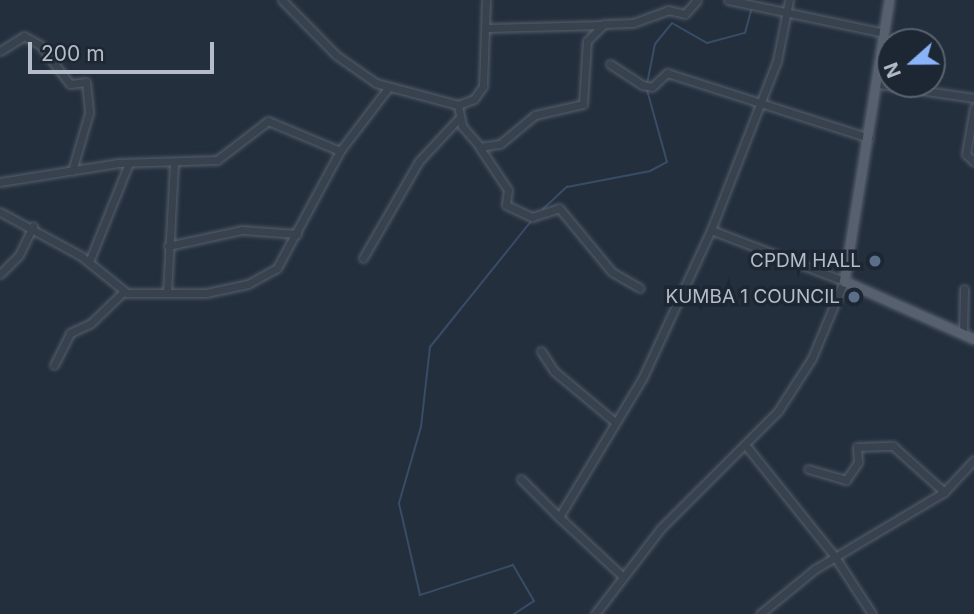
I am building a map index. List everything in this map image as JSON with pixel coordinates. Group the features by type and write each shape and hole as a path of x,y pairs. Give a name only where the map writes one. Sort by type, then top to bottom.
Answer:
{"main road":[{"path":"886,28 889,0"},
{"path":"877,98 844,281 974,339"}],"street":[{"path":"282,0 336,55 388,88 458,106 474,99 483,86 486,0"},
{"path":"487,29 633,23 668,10 685,14 697,0"},
{"path":"728,0 876,31"},
{"path":"559,517 650,365 711,230 762,105 789,11 789,0"},
{"path":"480,147 503,143 535,115 583,104 587,41 604,24"},
{"path":"0,51 24,36 40,45 70,84 86,82 89,113 72,171"},
{"path":"610,64 642,85 652,87 667,73 870,138"},
{"path":"0,212 33,226 89,262 123,292 206,293 263,279 277,268 340,151 388,88"},
{"path":"946,94 974,98"},
{"path":"458,106 460,117 508,190 506,205 532,217 559,208 612,272 640,288"},
{"path":"974,108 965,154 974,162"},
{"path":"363,258 419,162 460,117"},
{"path":"0,182 129,163 174,163 221,158 268,121 340,151"},
{"path":"89,262 129,163"},
{"path":"167,293 174,163"},
{"path":"0,274 19,255 33,226"},
{"path":"168,246 242,230 297,234"},
{"path":"598,613 621,575 747,447 799,381 844,281 711,230"},
{"path":"963,335 964,289"},
{"path":"54,365 69,333 91,323 123,292"},
{"path":"541,351 554,371 615,422"},
{"path":"808,469 846,480 858,462 857,447 892,446 944,492"},
{"path":"747,447 835,557 872,614"},
{"path":"760,614 835,557 944,492 974,460"},
{"path":"521,480 621,575"}],"waterway":[{"path":"647,84 655,44 672,23 707,43 745,33 752,7"},
{"path":"543,209 567,187 650,171 667,162 647,90"},
{"path":"514,614 534,601 513,565 420,595 399,503 421,427 430,347 532,220"}],"place":[{"name":"CPDM HALL","path":"875,261"},
{"name":"KUMBA 1 COUNCIL","path":"854,297"}]}
